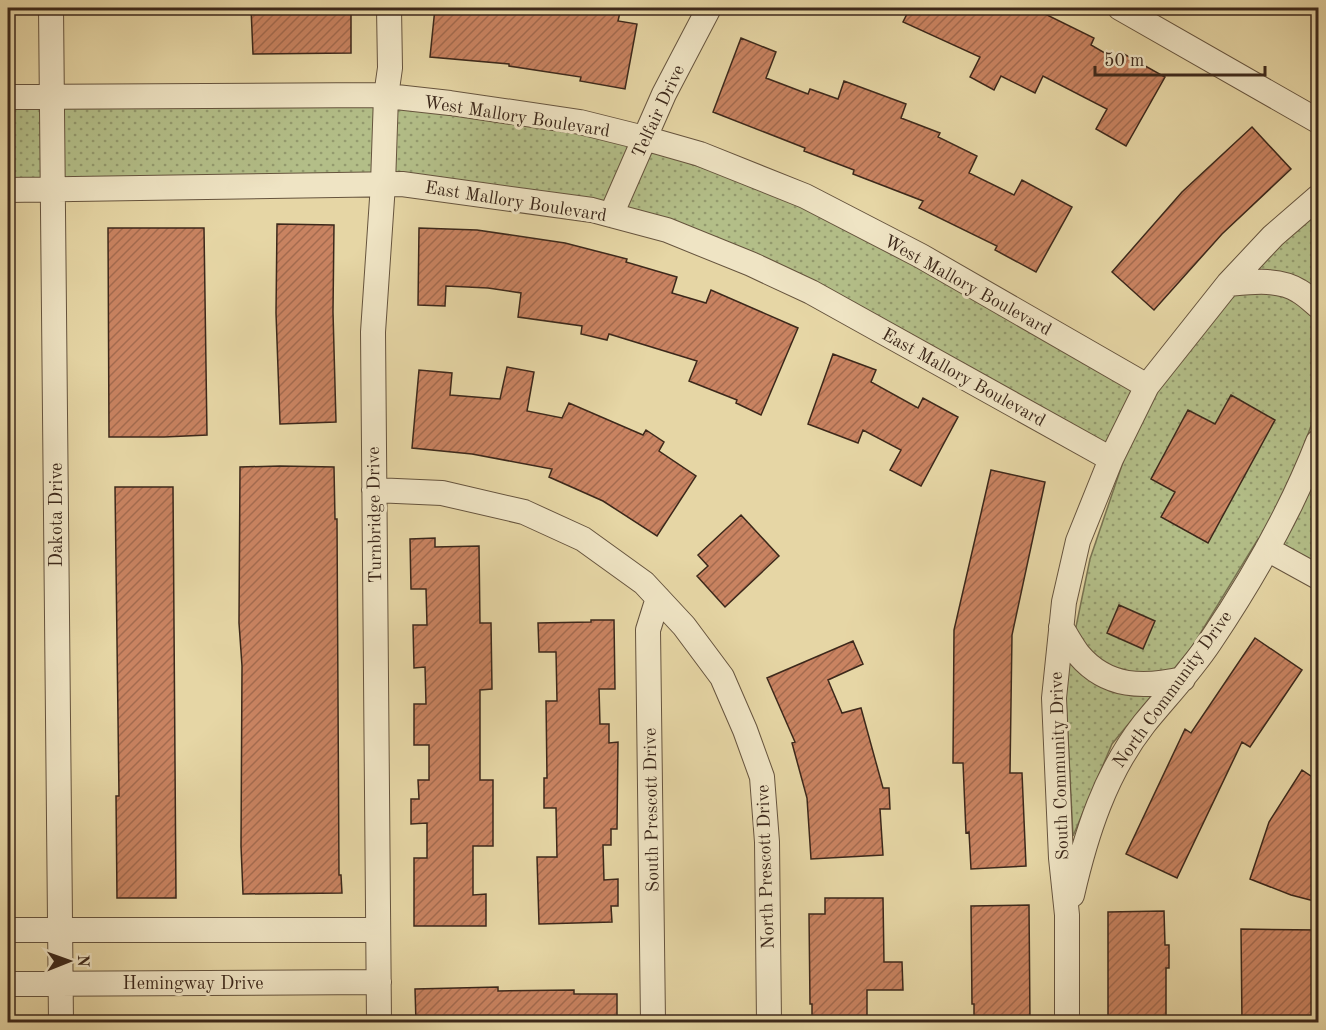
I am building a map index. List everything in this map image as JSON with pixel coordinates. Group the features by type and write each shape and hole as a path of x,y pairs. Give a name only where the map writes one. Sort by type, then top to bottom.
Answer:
{"street":[{"name":"Dakota Drive","path":"51,8 62,1023"},
{"name":"Turnbridge Drive","path":"379,1023 373,332 383,184 386,96 390,68 389,8"},
{"name":"Telfair Drive","path":"611,215 664,94 708,8"},
{"path":"1120,8 1318,121"},
{"name":"West Mallory Boulevard","path":"8,97 386,96 580,122 644,138 700,154 805,196 921,256 1147,386"},
{"name":"East Mallory Boulevard","path":"8,190 402,184 592,210 667,230 751,264 811,292 1111,459"},
{"name":"South Community Drive","path":"1067,915 1061,858 1054,698 1064,602 1078,541 1111,459 1147,386 1228,284 1273,236 1318,197"},
{"path":"1228,284 1254,281 1274,283 1297,289 1318,306"},
{"name":"North Community Drive","path":"1067,915 1090,827 1110,776 1143,726 1210,643 1312,477 1318,442"},
{"name":"North Prescott Drive","path":"374,490 442,493 524,512 583,539 644,583 684,626 722,677 762,777 767,842 769,1023"},
{"path":"1267,549 1318,577"},
{"name":"South Prescott Drive","path":"653,1023 648,630 658,598"},
{"path":"1061,627 1080,655 1098,672 1117,682 1152,684 1183,679"},
{"path":"1067,915 1067,1023"},
{"path":"8,930 378,930"},
{"name":"Hemingway Drive","path":"8,984 379,982"}],"green space":[{"path":"365,104 475,115 625,141 767,190 875,243 1141,387 1290,228 1318,210 1318,406 1294,474 1318,488 1318,571 1258,539 1192,647 1112,744 1073,836 1065,680 1090,559 1124,459 840,300 509,188 8,181 8,107"}],"building":[{"path":"251,8 351,8 351,53 253,54"},
{"path":"435,8 517,11 517,8 621,8 618,21 637,24 625,89 580,81 581,77 509,66 509,64 430,57"},
{"path":"910,8 1033,8 1094,38 1091,45 1120,62 1124,54 1165,77 1126,146 1096,129 1107,109 1043,76 1035,93 1001,76 994,90 970,77 980,57 903,22"},
{"path":"741,38 776,52 766,78 808,94 810,89 838,99 844,81 906,104 901,118 940,133 938,137 977,156 969,173 1014,195 1022,180 1072,207 1036,272 995,250 997,246 919,208 923,201 853,174 854,170 804,151 805,148 713,112"},
{"path":"1252,127 1291,169 1222,234 1154,310 1112,272 1182,192"},
{"path":"277,224 334,225 333,312 336,422 280,424 276,313"},
{"path":"108,228 204,228 207,435 109,437"},
{"path":"419,228 477,230 565,243 627,259 626,262 677,277 672,293 706,303 711,290 798,328 761,415 736,403 737,400 689,381 697,361 609,334 607,340 581,334 582,326 518,317 521,293 488,288 446,286 445,306 418,305"},
{"path":"833,354 876,370 871,382 918,408 923,398 958,417 921,486 890,470 901,450 863,430 858,443 808,424"},
{"path":"507,367 534,372 527,411 562,418 569,403 643,435 646,430 664,442 659,451 696,476 657,536 603,501 549,477 552,469 472,454 412,448 419,370 452,373 450,395 500,399"},
{"path":"1231,395 1275,420 1208,543 1161,517 1175,492 1151,479 1188,410 1215,424"},
{"path":"240,467 334,467 335,519 337,519 339,875 341,875 342,893 243,894 242,666 239,623"},
{"path":"991,470 1045,482 1012,635 1010,773 1022,773 1026,866 971,869 969,832 966,833 963,763 953,763 954,630"},
{"path":"115,487 173,487 176,898 117,898 116,796 119,796"},
{"path":"741,515 779,556 725,607 697,576 708,566 698,555"},
{"path":"435,538 435,547 479,546 480,623 491,623 492,689 480,690 480,780 493,780 493,846 473,846 473,895 486,894 486,926 414,926 414,858 427,858 427,823 411,824 411,799 419,799 418,780 429,780 429,745 414,745 414,704 426,704 425,667 414,668 413,625 427,625 426,589 411,589 410,539"},
{"path":"1119,605 1155,621 1143,649 1107,633"},
{"path":"591,620 614,620 615,689 599,689 600,724 609,724 609,743 618,742 617,829 611,829 611,845 603,845 604,880 618,879 618,906 611,906 612,922 539,924 537,857 557,857 556,808 544,808 544,778 547,778 546,701 557,701 556,652 539,652 538,623 591,622"},
{"path":"1255,638 1302,670 1250,747 1242,742 1177,878 1126,854 1185,729 1191,733"},
{"path":"853,641 863,664 828,680 842,713 861,708 883,788 889,788 890,809 880,809 883,855 811,859 807,798 792,743 795,742 767,678"},
{"path":"1302,770 1318,781 1318,902 1291,895 1250,879 1269,822"},
{"path":"825,898 883,898 884,962 902,962 903,990 867,990 867,1023 812,1023 809,914 825,914"},
{"path":"1029,905 1030,1023 974,1023 971,906"},
{"path":"1164,911 1165,945 1169,945 1169,968 1166,968 1166,1023 1108,1023 1108,912"},
{"path":"1241,929 1318,930 1318,1023 1242,1023"},
{"path":"498,987 498,991 574,990 574,994 617,994 617,1023 545,1023 545,1017 499,1018 499,1023 416,1023 415,989"}]}
